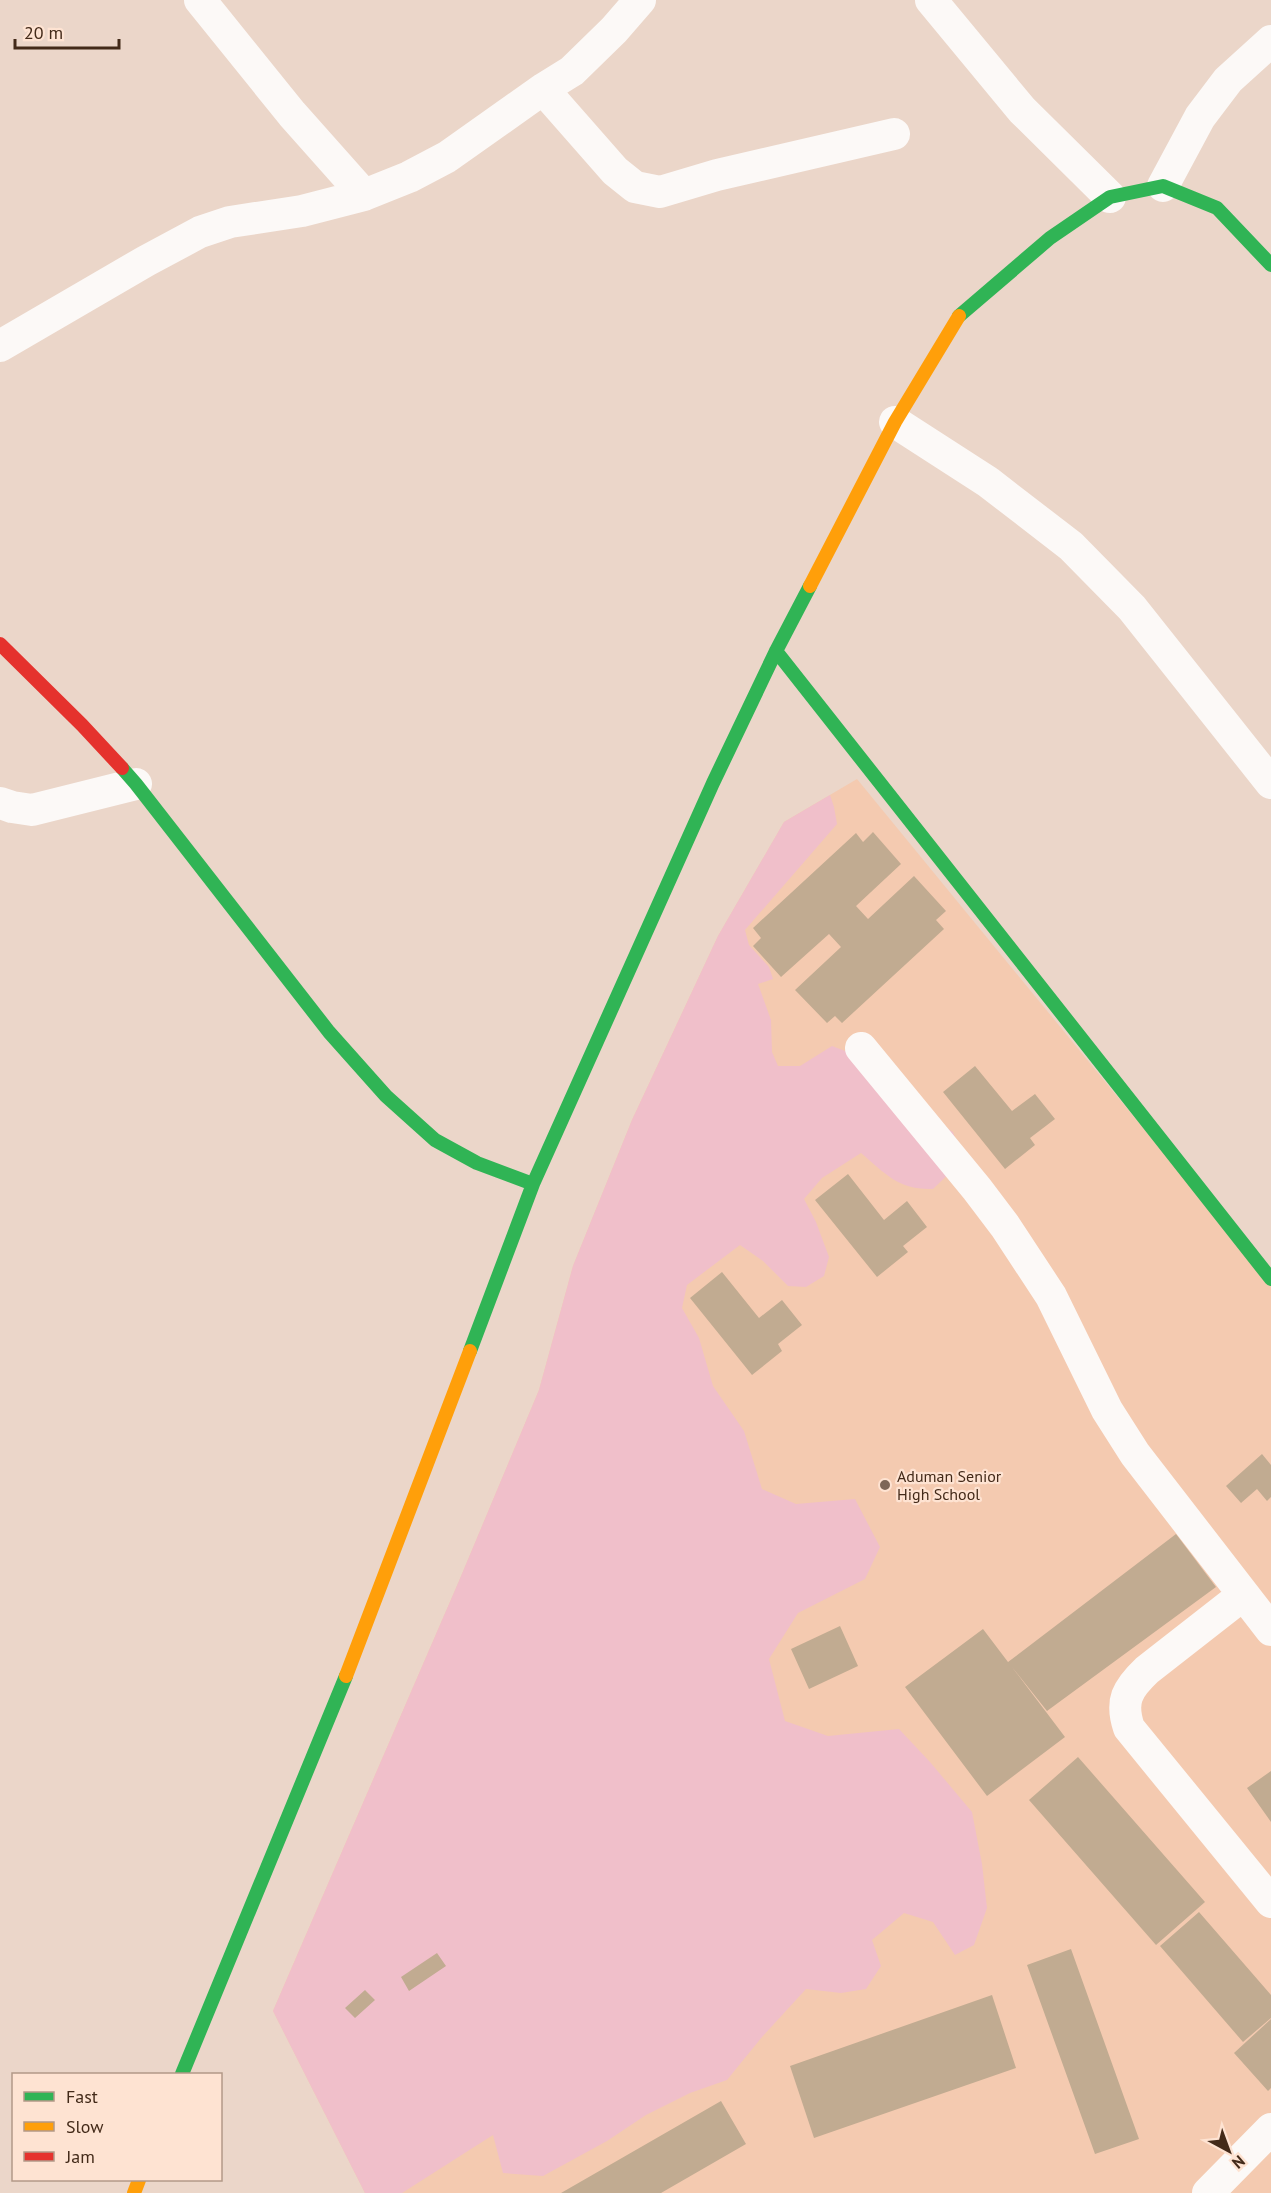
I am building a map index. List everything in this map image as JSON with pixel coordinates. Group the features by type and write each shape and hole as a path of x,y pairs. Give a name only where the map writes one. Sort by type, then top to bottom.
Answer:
{"street":[{"path":"200,0 292,114 364,195"},
{"path":"0,346 200,231 230,222 302,211 364,195 409,177 447,157 572,71 614,30 640,0"},
{"path":"931,0 1022,110 1110,197"},
{"path":"1163,186 1207,108 1228,80 1271,41"},
{"path":"543,89 615,171 635,187 660,192 717,174 894,134"},
{"path":"182,2073 360,1641 533,1184 713,783 776,651 895,422 960,314 1050,238 1110,197 1163,186 1217,208 1271,265"},
{"path":"895,422 988,482 1071,546 1132,608 1271,783"},
{"path":"0,644 82,725 136,784 329,1032 386,1096 435,1140 477,1163 533,1184"},
{"path":"776,651 1271,1279"},
{"path":"0,803 32,810 136,784"},
{"path":"861,1048 1005,1226 1051,1296 1107,1410 1129,1445 1271,1630"},
{"path":"1243,1595 1147,1670 1135,1682 1126,1697 1124,1713 1129,1728 1271,1902"},
{"path":"1208,2193 1271,2129"}],"shaded area":[{"name":"Aduman Senior High School","path":"857,779 1271,1284 1271,2193 365,2193 273,2011 539,1390 573,1266 632,1120 718,936 784,822"},
{"path":"830,795 837,824 745,930 749,945 769,967 773,979 758,984 771,1020 772,1052 778,1066 800,1066 832,1046 869,1060 935,1121 953,1132 958,1147 959,1164 933,1189 921,1189 901,1184 861,1153 822,1178 804,1199 816,1222 829,1257 824,1276 806,1287 788,1286 763,1261 740,1245 687,1285 682,1308 699,1338 713,1386 744,1431 762,1489 796,1504 855,1499 880,1547 865,1579 798,1613 769,1659 785,1721 828,1736 899,1729 972,1812 982,1864 987,1908 974,1945 955,1955 933,1922 904,1913 872,1940 881,1966 866,1989 841,1993 806,1989 727,2080 690,2093 646,2115 607,2141 543,2176 503,2173 493,2135 402,2193 365,2193 273,2011 539,1390 573,1266 632,1120 718,936 784,822"}],"building":[{"path":"873,832 901,864 856,906 868,919 914,876 946,911 936,920 944,929 842,1023 835,1016 827,1023 795,990 841,947 829,934 781,977 753,946 761,938 753,928 856,833 863,842"},
{"path":"975,1066 1012,1111 1035,1094 1055,1119 1030,1138 1035,1145 1005,1169 943,1092"},
{"path":"848,1174 884,1220 907,1201 927,1227 903,1246 908,1252 877,1277 815,1200"},
{"path":"722,1272 759,1318 782,1300 802,1325 778,1344 782,1351 752,1375 690,1298"},
{"path":"1262,1454 1271,1465 1271,1497 1267,1501 1257,1489 1241,1503 1226,1486"},
{"path":"1176,1534 1216,1587 1047,1711 1012,1667 1065,1737 987,1796 905,1687 983,1629 1008,1662"},
{"path":"840,1626 858,1666 809,1689 791,1649"},
{"path":"1078,1757 1205,1902 1156,1945 1029,1800"},
{"path":"1271,1771 1271,1822 1247,1788"},
{"path":"1199,1912 1271,1995 1271,2018 1243,2042 1160,1946"},
{"path":"1071,1949 1139,2139 1095,2154 1027,1965"},
{"path":"437,1953 446,1966 409,1991 401,1977"},
{"path":"365,1990 375,2000 355,2018 345,2008"},
{"path":"992,1995 1016,2068 814,2138 790,2066"},
{"path":"1271,2019 1271,2088 1268,2091 1234,2053"},
{"path":"721,2101 746,2144 661,2193 561,2193"}],"traffic: fast":[{"path":"959,316 1050,238 1110,197 1163,186 1217,208 1271,265"},
{"path":"470,1351 533,1184 713,783 810,586"},
{"path":"776,651 1271,1279"},
{"path":"122,768 329,1032 386,1096 435,1140 477,1163 533,1184"},
{"path":"182,2073 346,1676"}],"traffic: slow":[{"path":"810,586 895,422 959,316"},
{"path":"346,1676 470,1351"},
{"path":"134,2193 139,2181"}],"traffic: jam":[{"path":"0,644 122,768"}],"place":[{"name":"Aduman Senior High School","path":"885,1485"}]}
